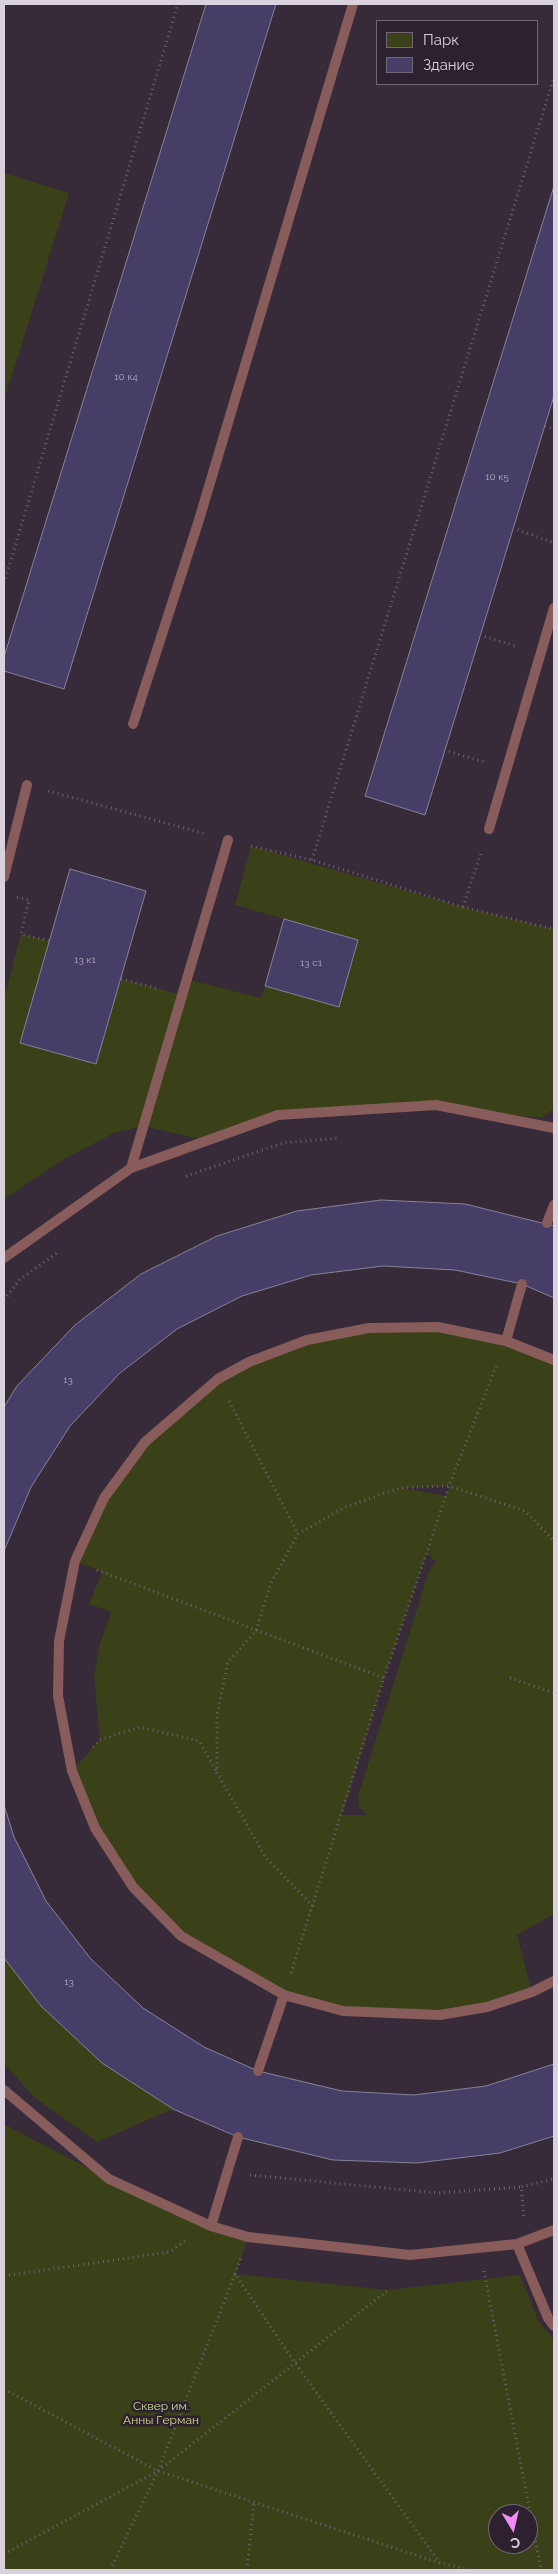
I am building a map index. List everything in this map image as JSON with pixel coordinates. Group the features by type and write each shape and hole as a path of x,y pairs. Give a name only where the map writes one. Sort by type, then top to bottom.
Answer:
{"lane":[{"path":"134,724 200,513 353,4"},
{"path":"489,829 554,608"},
{"path":"4,877 28,785"},
{"path":"131,1168 228,840"},
{"path":"4,1258 131,1168 278,1115 436,1105 554,1128"},
{"path":"547,1223 554,1205"},
{"path":"506,1341 522,1284"},
{"path":"554,1360 506,1341 438,1327 369,1328 307,1340 249,1362 218,1379 145,1442 104,1498 76,1561 59,1641 58,1696 72,1771 95,1828 133,1886 181,1936 284,1995 343,2011 440,2015 487,2007 532,1992 554,1981"},
{"path":"258,2071 284,1995"},
{"path":"4,2090 109,2179 211,2226 248,2237 410,2255 517,2244 554,2230"},
{"path":"211,2226 238,2137"},
{"path":"517,2244 548,2318 554,2326"}],"path":[{"path":"4,583 178,4"},
{"path":"312,860 554,77"},
{"path":"545,426 554,429"},
{"path":"513,528 554,543"},
{"path":"480,636 540,654"},
{"path":"444,750 507,769"},
{"path":"28,785 228,840 312,860 463,907 554,928"},
{"path":"463,907 489,829"},
{"path":"12,896 29,900 20,934 49,941"},
{"path":"121,979 182,995"},
{"path":"185,1176 283,1144 343,1137"},
{"path":"4,1300 19,1280 65,1247"},
{"path":"284,1995 384,1678 449,1486 506,1341"},
{"path":"218,1379 298,1534"},
{"path":"217,1773 217,1715 228,1662 256,1631 272,1583 298,1534 345,1507 400,1488 449,1486 525,1511 554,1541"},
{"path":"76,1561 256,1631 384,1678"},
{"path":"510,1678 554,1693"},
{"path":"72,1771 100,1740 140,1727 199,1741 266,1858 313,1906"},
{"path":"226,2173 436,2193 521,2187 554,2179"},
{"path":"515,2219 525,2218 521,2187"},
{"path":"4,2276 169,2252 211,2226"},
{"path":"479,2248 541,2570"},
{"path":"110,2570 158,2471 235,2274 295,2363 440,2562"},
{"path":"4,2554 158,2471 388,2290"},
{"path":"4,2389 158,2471 440,2562 471,2570"},
{"path":"248,2570 254,2502"}],"green space":[{"path":"4,173 69,193 4,401"},
{"path":"251,846 463,907 554,929 554,1108 542,1118 423,1106 278,1115 207,1141 144,1126 114,1133 64,1159 4,1199 4,998 21,934 49,941 20,1043 96,1064 121,979 182,995 186,979 261,998 265,986 339,1007 358,940 235,905"},
{"path":"438,1327 506,1341 554,1360 554,1914 517,1935 532,1992 440,2015 343,2011 284,1995 181,1936 133,1887 95,1828 72,1771 100,1740 94,1677 99,1647 111,1612 89,1604 102,1572 75,1561 104,1498 145,1442 218,1379 307,1340 369,1328","holes":["450,1486 446,1496 403,1488","427,1553 436,1562 429,1571 358,1796 359,1807 367,1815 342,1815 384,1678"]},
{"path":"4,1958 41,2006 102,2063 173,2109 97,2142 35,2098 4,2064"},
{"name":"Сквер им. Анны Герман","path":"4,2124 109,2179 248,2237 236,2274 388,2290 520,2275 539,2322 554,2340 554,2570 4,2570"}],"building":[{"path":"206,4 276,4 64,689 4,671 4,657"},
{"path":"554,186 554,396 425,815 365,796"},
{"path":"70,869 146,891 96,1064 20,1043"},
{"path":"284,919 358,940 339,1007 265,986"},
{"path":"381,1200 465,1204 554,1226 554,1298 522,1284 455,1270 383,1266 311,1275 242,1296 177,1329 120,1373 70,1426 31,1487 4,1551 4,1407 17,1386 75,1325 141,1274 217,1236 297,1211"},
{"path":"4,1805 14,1837 46,1901 91,1959 143,2008 204,2047 258,2071 342,2091 414,2095 486,2086 554,2064 554,2136 500,2153 417,2163 333,2160 238,2137 173,2109 102,2063 41,2006 4,1958"}]}
